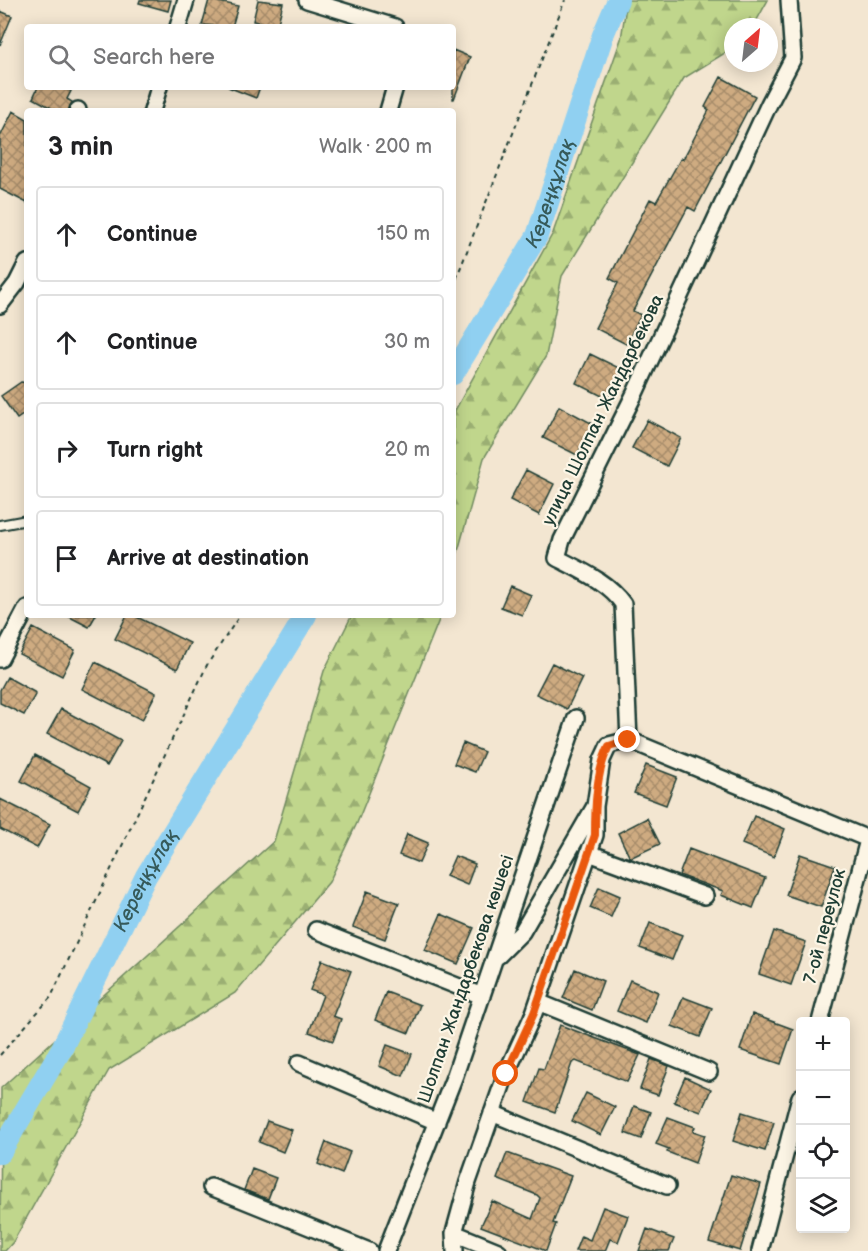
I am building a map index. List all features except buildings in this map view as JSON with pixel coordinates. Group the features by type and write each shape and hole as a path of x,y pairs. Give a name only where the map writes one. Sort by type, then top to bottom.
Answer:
{"street":[{"path":"178,24 186,0"},
{"path":"307,0 385,24"},
{"name":"улица Шолпан Жандарбекова","path":"628,740 623,604 616,594 600,582 557,558 562,540 635,393 769,104 793,58 789,0"},
{"path":"153,108 158,90"},
{"path":"389,108 394,90"},
{"path":"0,305 17,283 24,269"},
{"path":"0,659 24,614"},
{"name":"Шолпан Жандарбекова көшесі","path":"386,1251 437,1122 496,958 576,718"},
{"path":"454,1251 454,1233 468,1182 506,1074 538,1002 590,853 595,835 595,806 602,760 609,746 628,740 868,839"},
{"path":"496,958 522,932 595,806"},
{"name":"7-ой переулок","path":"821,1017 868,839"},
{"path":"590,853 705,896"},
{"path":"316,930 482,996"},
{"path":"538,1002 709,1072"},
{"path":"299,1063 437,1122"},
{"path":"492,1113 667,1186"},
{"path":"760,1251 796,1116"},
{"path":"211,1187 369,1251"},
{"path":"454,1233 498,1251"}],"lane":[{"path":"0,525 24,521"}],"path":[{"path":"456,279 565,0"},
{"path":"0,1055 51,998 207,665 238,618"}],"green space":[{"path":"627,0 768,0 758,18 724,18 724,54 684,78 562,276 546,356 484,458 456,558 456,409 553,233 621,39"},
{"path":"350,618 440,618 357,823 329,882 235,993 109,1070 13,1242 5,1251 0,1251 1,1088 274,841 324,671"}],"waterway":[{"name":"Кереңқұлақ","path":"456,369 537,236 603,35 618,0"},
{"name":"Кереңқұлақ","path":"0,1153 62,1048 146,876 304,618"}],"route":[{"path":"506,1074 534,1013 595,835 595,806 602,760 609,746 628,740"}]}
